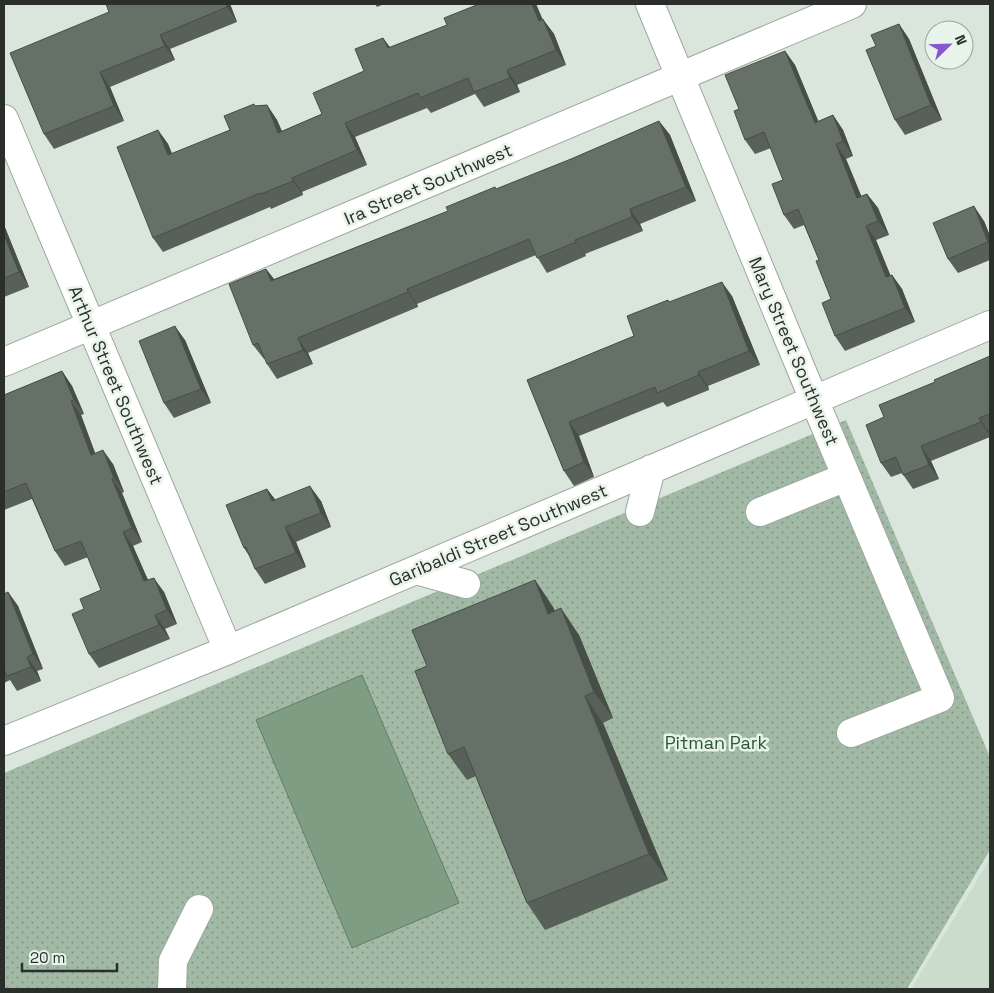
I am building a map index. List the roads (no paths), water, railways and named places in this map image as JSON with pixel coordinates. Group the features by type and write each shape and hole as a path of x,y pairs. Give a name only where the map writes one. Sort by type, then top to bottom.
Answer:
{"street":[{"name":"Mary Street Southwest","path":"650,4 846,477 940,698 851,733"},
{"name":"Ira Street Southwest","path":"4,362 852,4"},
{"name":"Arthur Street Southwest","path":"4,119 228,650"},
{"name":"Garibaldi Street Southwest","path":"4,741 228,650 990,325"},
{"path":"640,512 651,469"},
{"path":"760,512 846,477"},
{"path":"416,570 466,584"},
{"path":"172,989 173,961 199,909"}],"park label":[{"name":"Pitman Park","path":"716,742"}]}
